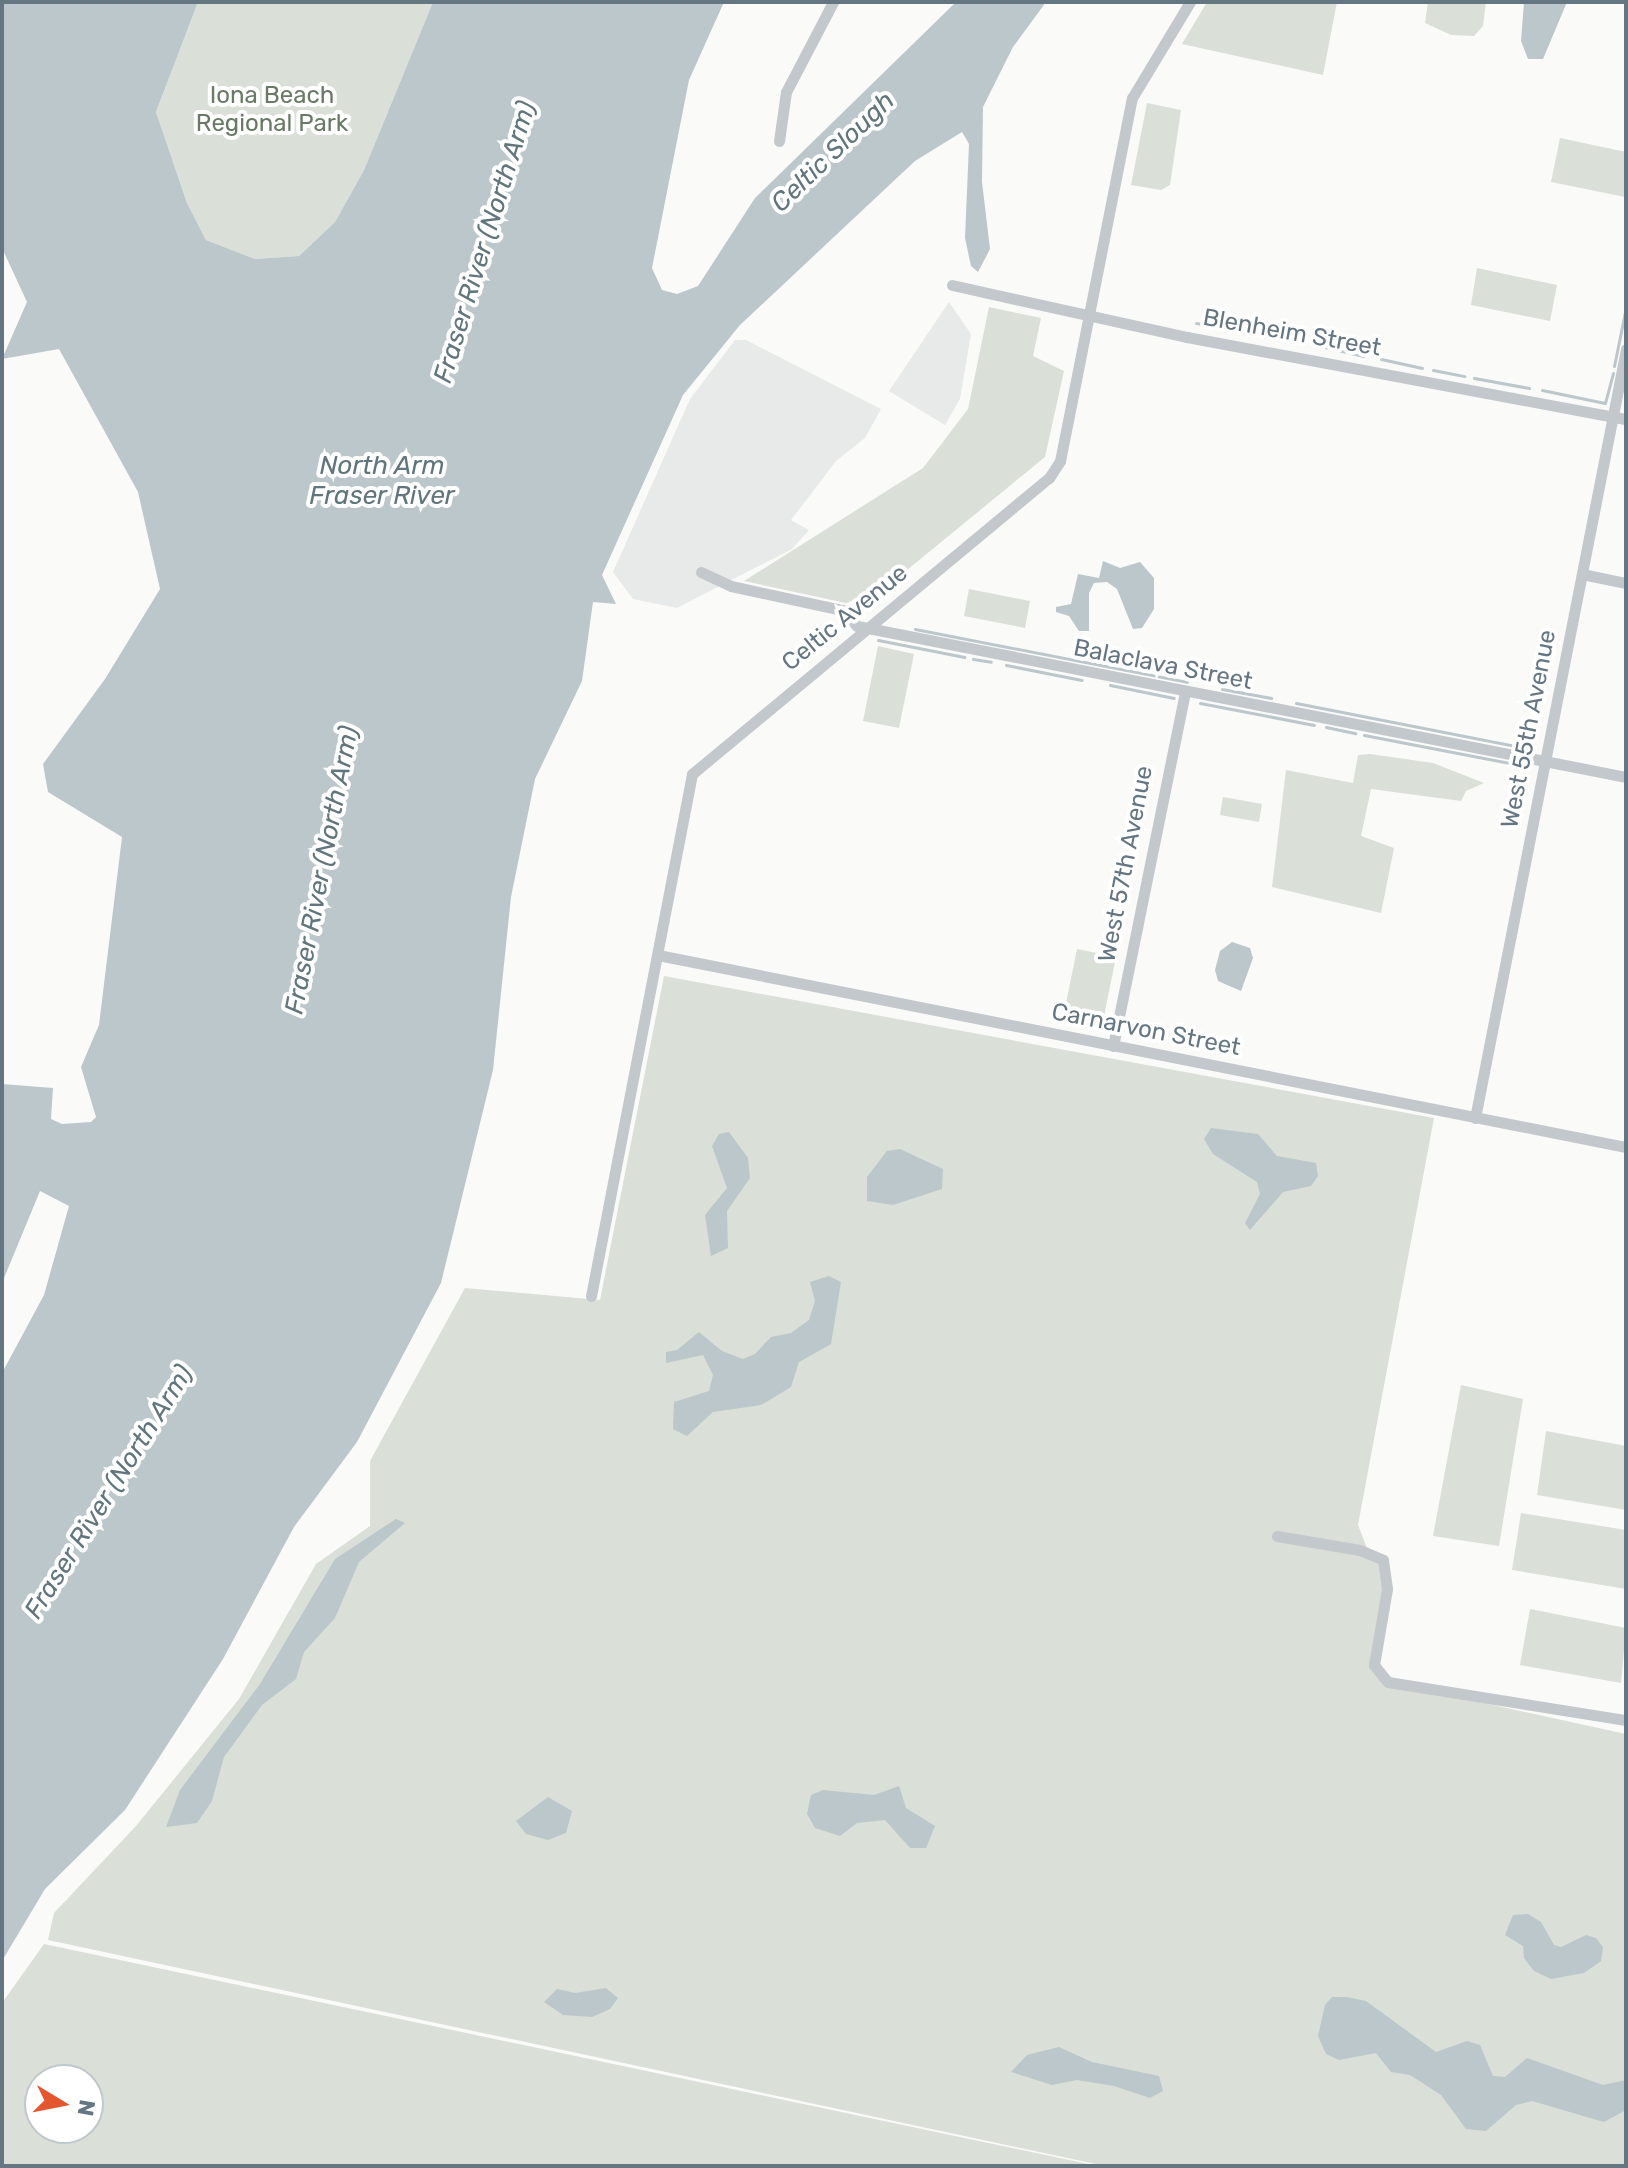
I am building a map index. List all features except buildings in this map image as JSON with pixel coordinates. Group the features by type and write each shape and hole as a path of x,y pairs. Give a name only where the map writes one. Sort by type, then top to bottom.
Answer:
{"street":[{"path":"779,141 786,92 833,2"},
{"name":"Celtic Avenue","path":"591,1296 692,774 1049,478 1060,461 1132,98 1190,2"},
{"name":"Blenheim Street","path":"952,285 1089,317 1626,419"},
{"name":"West 55th Avenue","path":"1475,1118 1626,349"},
{"name":"Balaclava Street","path":"701,572 731,586 842,610 857,626 1185,693 1626,777"},
{"path":"1582,574 1626,583"},
{"name":"West 57th Avenue","path":"1113,1046 1185,693"},
{"name":"Carnarvon Street","path":"658,955 1626,1147"},
{"path":"1277,1536 1368,1551 1383,1560 1387,1589 1374,1665 1388,1682 1626,1720"}],"shaded area":[{"path":"949,302 971,334 960,399 945,425 889,391"},
{"path":"735,340 746,340 881,409 865,438 836,461 791,520 809,530 792,549 677,608 633,599 613,572 690,399"}],"green space":[{"name":"Iona Beach Regional Park","path":"198,2 433,2 364,170 335,222 299,256 255,259 206,240 187,203 156,112"},
{"path":"1207,2 1337,2 1323,75 1182,44"},
{"path":"1428,2 1486,2 1483,26 1474,36 1451,35 1425,23"},
{"path":"1147,103 1181,110 1170,185 1161,190 1131,185"},
{"path":"1560,138 1626,152 1625,197 1551,182"},
{"path":"1477,268 1557,285 1550,321 1471,305"},
{"path":"989,307 1041,318 1033,356 1064,371 1045,457 885,588 846,603 744,581 923,468 968,409"},
{"path":"969,589 1030,601 1025,628 964,616"},
{"path":"878,646 914,654 899,728 863,721"},
{"path":"1358,755 1433,763 1484,783 1466,791 1461,801 1371,789 1361,836 1394,848 1381,913 1272,887 1286,770 1353,783"},
{"path":"1223,797 1262,804 1259,822 1220,815"},
{"path":"1077,949 1116,957 1102,1026 1063,1018"},
{"path":"664,976 1434,1118 1358,1525 1368,1551 1388,1573 1374,1665 1388,1682 1626,1734 1626,2166 1105,2166 48,1940 54,1913 136,1826 239,1699 316,1564 370,1526 370,1461 465,1288 600,1300"},
{"path":"1461,1385 1523,1399 1499,1546 1433,1536"},
{"path":"1546,1431 1626,1446 1626,1510 1537,1495"},
{"path":"1521,1513 1626,1530 1626,1589 1512,1570"},
{"path":"1530,1609 1626,1628 1621,1683 1520,1665"},
{"path":"44,1944 1098,2166 2,2166 2,2003"}],"water":[{"name":"North Arm Fraser River","path":"2,2 198,2 156,112 187,203 206,240 255,259 299,256 335,222 364,170 433,2 724,2 689,80 652,268 662,290 677,294 698,286 755,198 956,2 1046,2 1013,47 983,107 982,182 990,249 978,272 971,266 965,238 969,144 962,132 915,161 740,325 683,395 602,575 616,604 593,602 582,681 535,779 511,897 493,1070 441,1283 357,1442 294,1527 223,1659 125,1810 45,1889 2,1961 2,1373 44,1295 69,1206 40,1191 2,1283 2,1084 53,1088 51,1119 62,1124 91,1122 96,1117 81,1067 99,1025 122,837 48,792 43,764 105,679 160,589 138,492 59,349 2,359 27,302 2,248"},
{"path":"1524,2 1567,2 1543,59 1528,59 1521,41"},
{"path":"1103,561 1120,568 1140,562 1154,578 1154,609 1142,628 1133,629 1117,589 1107,582 1094,583 1089,593 1089,631 1079,631 1069,616 1056,612 1056,607 1071,604 1078,574 1099,578"},
{"path":"1232,942 1250,948 1253,958 1241,991 1218,981 1215,970 1220,951"},
{"path":"1211,1128 1258,1134 1277,1156 1316,1163 1318,1176 1311,1186 1283,1192 1250,1230 1245,1223 1260,1194 1257,1182 1213,1154 1204,1139"},
{"path":"729,1132 748,1158 750,1178 727,1211 728,1248 711,1256 705,1215 727,1188 712,1146 719,1134"},
{"path":"900,1149 943,1169 942,1189 893,1205 867,1201 867,1177 887,1151"},
{"path":"829,1276 841,1282 831,1344 799,1362 791,1387 761,1405 713,1412 687,1436 673,1429 674,1402 709,1391 713,1375 703,1355 666,1363 666,1352 677,1350 699,1332 722,1351 743,1359 755,1354 771,1337 791,1333 809,1320 815,1301 810,1282"},
{"path":"396,1519 405,1523 359,1562 335,1618 304,1652 296,1679 262,1705 224,1757 212,1801 197,1823 166,1827 180,1790 260,1684 335,1559"},
{"path":"899,1786 906,1808 935,1826 926,1848 910,1848 885,1820 857,1823 840,1836 815,1828 807,1814 811,1795 823,1790 874,1795"},
{"path":"548,1797 572,1811 566,1833 548,1840 526,1834 516,1821"},
{"path":"1528,1914 1541,1922 1554,1945 1561,1947 1586,1935 1596,1938 1603,1947 1601,1961 1584,1973 1551,1979 1534,1971 1524,1958 1523,1946 1505,1935 1513,1915"},
{"path":"606,1988 618,1998 610,2009 592,2017 563,2015 544,2002 557,1989 575,1993"},
{"path":"1332,1997 1366,2001 1436,2052 1467,2041 1480,2045 1493,2076 1505,2077 1527,2058 1603,2085 1626,2080 1626,2110 1604,2122 1532,2101 1516,2105 1486,2131 1466,2129 1441,2095 1410,2075 1391,2072 1376,2053 1339,2060 1326,2054 1318,2036 1325,2005"},
{"path":"1059,2047 1092,2062 1159,2076 1163,2091 1150,2098 1114,2086 1077,2080 1052,2085 1011,2072 1027,2055"}],"waterway":[{"path":"1614,366 1625,312"},
{"path":"1196,323 1223,328"},
{"path":"1237,331 1253,334"},
{"path":"1262,336 1298,342"},
{"path":"1312,344 1364,356"},
{"path":"1381,359 1422,368"},
{"path":"1433,370 1464,376"},
{"path":"1542,390 1605,403 1613,373"},
{"path":"1474,378 1529,388"},
{"path":"915,629 1187,682"},
{"path":"878,640 964,657"},
{"path":"973,659 991,662"},
{"path":"1006,665 1082,680"},
{"path":"1110,685 1174,698"},
{"path":"1222,689 1271,698"},
{"path":"1200,703 1314,725"},
{"path":"1296,703 1530,749"},
{"path":"1326,727 1355,733"},
{"path":"1364,735 1525,766"}],"water label":[{"name":"Celtic Slough","path":"833,152"},
{"name":"Fraser River (North Arm)","path":"485,242"},
{"name":"Fraser River (North Arm)","path":"322,870"},
{"name":"Fraser River (North Arm)","path":"109,1492"}]}
